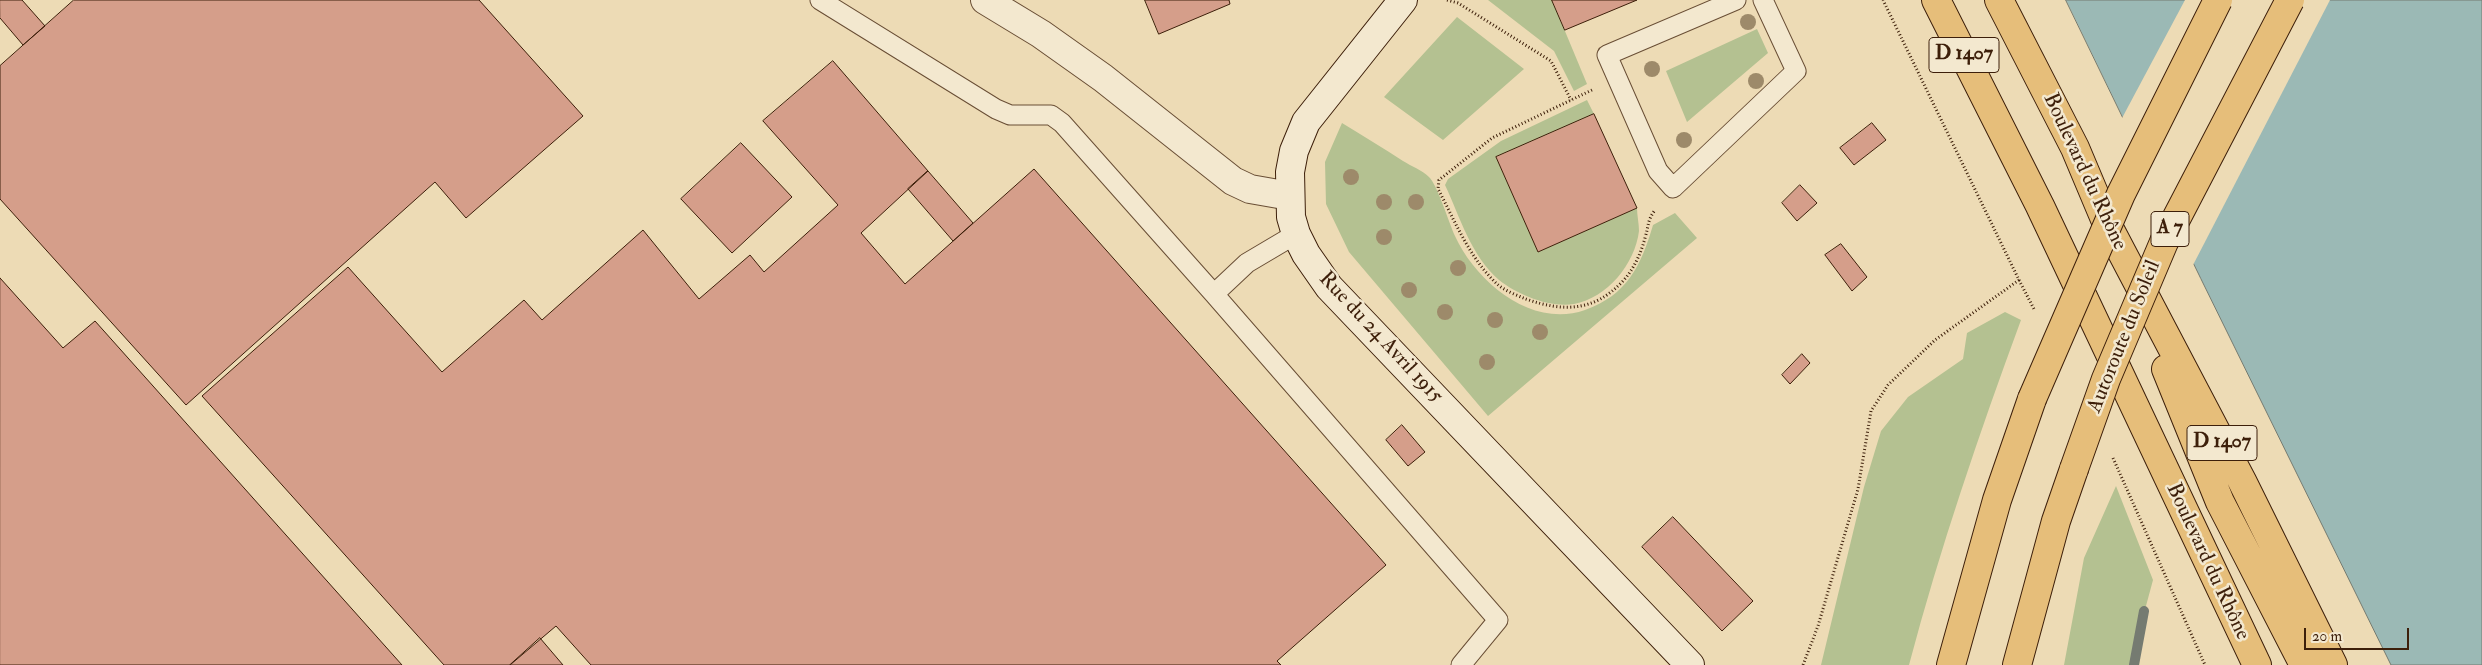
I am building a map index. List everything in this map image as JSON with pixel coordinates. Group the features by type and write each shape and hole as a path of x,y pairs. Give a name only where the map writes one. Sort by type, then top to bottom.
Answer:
{"highway":[{"name":"Boulevard du Rhône","path":"1936,0 2040,206 2245,653 2257,665"},
{"name":"Boulevard du Rhône","path":"1999,0 2075,148 2106,224 2242,481 2333,665"},
{"path":"1951,665 1997,500 2032,399 2120,194 2218,0"},
{"name":"Autoroute du Soleil","path":"2018,665 2056,521 2106,379 2164,242 2290,0"},
{"path":"2106,224 2220,502 2304,665"}],"main road":[{"path":"985,0 1041,34 1103,78 1233,181 1250,189 1290,196"},
{"name":"Rue du 24 Avril 1915","path":"1403,0 1306,122 1294,151 1290,172 1291,217 1296,234 1306,254 1329,287 1690,665"}],"lane":[{"path":"820,0 996,109 1010,115 1051,115 1062,123 1498,620 1461,665"},
{"path":"1736,0 1607,55 1658,171 1673,188 1796,71 1763,0"},
{"path":"1214,294 1247,263 1296,234"}],"path":[{"path":"1447,0 1458,3 1551,60 1571,100"},
{"path":"1883,0 2038,316"},
{"path":"1617,78 1492,138 1439,180 1438,189 1470,250 1497,284 1516,295 1547,306 1572,308 1592,304 1605,297 1624,281 1642,250 1648,219 1673,188"},
{"path":"1803,665 1818,626 1858,489 1871,411 1888,385 1935,340 2019,280"},
{"path":"2112,457 2205,665"}],"green space":[{"path":"1488,0 1552,0 1587,84 1574,91 1554,51"},
{"path":"1457,17 1524,69 1443,140 1384,97"},
{"path":"1757,29 1768,53 1687,122 1666,71"},
{"path":"1587,100 1594,114 1496,157 1538,252 1637,208 1639,231 1636,243 1632,255 1617,278 1598,295 1574,304 1555,304 1515,291 1489,270 1467,236 1445,185 1448,179 1501,141"},
{"path":"1342,123 1429,177 1439,195 1455,236 1464,253 1491,285 1526,307 1545,313 1565,314 1585,310 1612,296 1622,287 1637,266 1653,225 1675,213 1697,238 1488,416 1349,252 1326,204 1325,162"},
{"path":"2005,312 2021,320 1961,491 1909,665 1821,665 1864,487 1881,431 1908,397 1963,359 1967,333"},
{"path":"2116,486 2153,580 2130,665 2064,665 2084,558"}],"water":[{"path":"2066,0 2482,0 2482,665 2391,665"}],"pier":[{"path":"2185,0 2330,0 2192,267 2121,120"}],"building":[{"path":"0,0 22,0 45,26 23,45 0,18"},
{"path":"74,0 479,0 583,116 466,218 435,182 186,405 0,199 0,66"},
{"path":"1145,0 1229,0 1230,4 1159,34"},
{"path":"1552,0 1637,0 1565,30"},
{"path":"833,61 928,171 861,233 905,284 1034,169 1386,565 1277,661 1281,665 591,665 556,626 510,665 444,665 202,396 348,267 442,372 524,300 542,320 643,230 699,299 750,255 764,272 838,205 763,121"},
{"path":"1594,114 1637,208 1538,252 1496,157"},
{"path":"1872,123 1886,140 1854,165 1840,148"},
{"path":"741,143 792,197 732,253 681,199"},
{"path":"928,171 973,223 953,241 908,189"},
{"path":"1800,185 1817,203 1797,221 1782,203"},
{"path":"1841,244 1867,277 1852,291 1825,255"},
{"path":"0,278 63,348 95,321 402,665 0,665"},
{"path":"1802,354 1810,363 1790,384 1782,375"},
{"path":"1402,425 1425,452 1408,466 1386,440"},
{"path":"1673,517 1753,601 1722,631 1642,547"},
{"path":"540,638 563,665 510,665"}],"waterway":[{"path":"2134,665 2144,611"}]}
